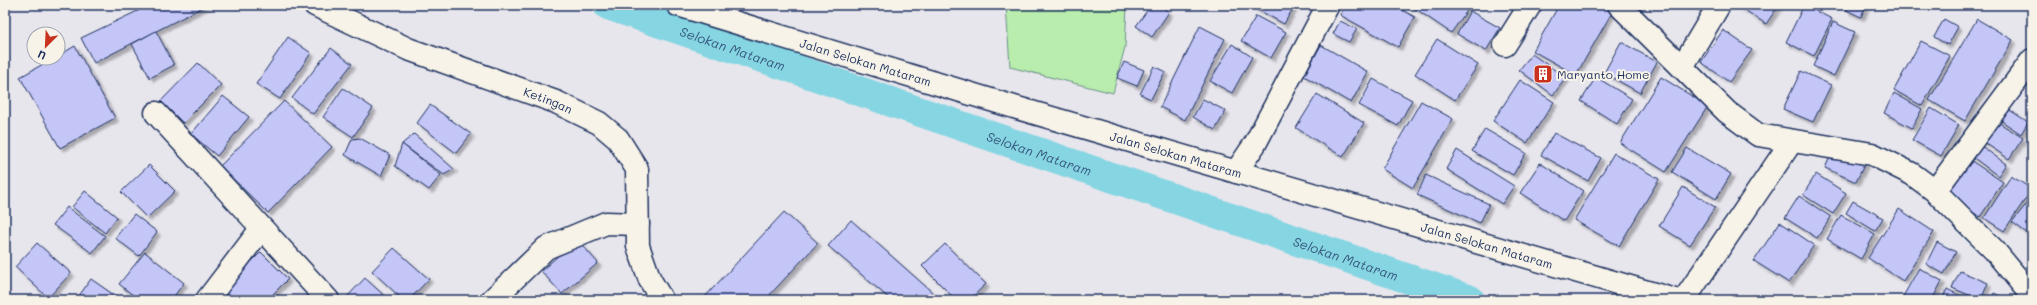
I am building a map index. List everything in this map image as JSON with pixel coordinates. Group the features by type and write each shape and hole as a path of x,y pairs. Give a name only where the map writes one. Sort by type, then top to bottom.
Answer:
{"street":[{"name":"Ketingan","path":"315,5 408,49 556,102 599,123 618,139 636,169 638,246 650,280 662,300"},
{"name":"Jalan Selokan Mataram","path":"678,5 1236,172 1675,300"},
{"path":"1236,172 1255,144 1328,5"},
{"path":"1505,45 1530,5"},
{"path":"1619,5 1728,112 1758,135 1872,154 1912,174 1935,191 1994,250 2032,296"},
{"path":"1682,67 1719,5"},
{"path":"1935,191 2032,60"},
{"path":"156,113 261,229 328,300"},
{"path":"1684,300 1792,141"},
{"path":"492,300 546,248 606,223 638,224"},
{"path":"207,300 261,229"}],"green space":[{"path":"1006,5 1127,5 1125,47 1113,93 1010,67"}],"building":[{"path":"150,5 207,5 94,63 81,38"},
{"path":"1151,5 1159,5 1169,12 1152,37 1136,26"},
{"path":"1249,5 1295,5 1284,24"},
{"path":"1345,5 1393,5 1415,17 1398,47 1340,15"},
{"path":"1410,5 1464,5 1469,8 1451,33"},
{"path":"1559,5 1608,5 1614,9 1576,75 1533,51"},
{"path":"1692,5 1708,5 1703,12"},
{"path":"1737,5 1779,5 1766,24"},
{"path":"1804,5 1832,19 1814,56 1786,42"},
{"path":"1849,5 1866,5 1861,17 1846,10"},
{"path":"1470,11 1500,28 1486,51 1457,34"},
{"path":"1256,16 1286,32 1271,58 1241,41"},
{"path":"1944,19 1958,27 1948,45 1934,37"},
{"path":"1977,19 2013,40 1965,121 1929,100"},
{"path":"1340,21 1357,29 1349,42 1333,34"},
{"path":"1833,22 1855,32 1834,76 1813,66"},
{"path":"1200,26 1225,39 1185,120 1160,107"},
{"path":"1723,30 1752,50 1729,82 1701,62"},
{"path":"156,31 174,65 150,78 132,44"},
{"path":"288,37 311,53 280,99 256,84"},
{"path":"1437,39 1478,65 1455,100 1415,74"},
{"path":"1921,41 1950,56 1922,106 1894,90"},
{"path":"1621,42 1657,62 1640,93 1604,73"},
{"path":"1232,44 1252,57 1232,93 1210,81"},
{"path":"1321,45 1368,72 1351,103 1304,76"},
{"path":"75,46 115,118 60,148 20,77 40,66 66,66 66,51"},
{"path":"331,48 352,64 313,114 292,98"},
{"name":"Maryanto Home","path":"1532,54 1566,78 1553,95 1519,70"},
{"path":"1124,62 1144,70 1137,86 1117,78"},
{"path":"198,63 221,85 183,123 161,101"},
{"path":"1154,66 1165,72 1151,99 1140,94"},
{"path":"1801,71 1831,85 1813,122 1783,109"},
{"path":"1596,77 1632,99 1617,124 1581,101"},
{"path":"1661,77 1708,106 1666,172 1620,143"},
{"path":"1373,79 1412,100 1398,126 1359,105"},
{"path":"1520,80 1554,102 1527,143 1493,121"},
{"path":"343,88 373,108 353,137 323,117"},
{"path":"1894,93 1922,109 1912,128 1884,113"},
{"path":"1317,94 1364,123 1343,157 1296,128"},
{"path":"223,96 249,117 217,156 191,134"},
{"path":"1203,99 1226,111 1215,130 1193,117"},
{"path":"284,101 332,147 268,213 220,166"},
{"path":"1421,101 1453,119 1413,188 1382,169"},
{"path":"430,105 471,134 456,153 417,123"},
{"path":"2002,105 2028,122 2021,134 1994,116"},
{"path":"1931,108 1959,125 1941,156 1912,140"},
{"path":"1990,117 2023,138 2009,159 1976,137"},
{"path":"1485,129 1526,153 1513,175 1472,151"},
{"path":"1554,133 1601,158 1588,181 1541,155"},
{"path":"414,134 454,169 444,175 402,144"},
{"path":"360,138 390,155 381,176 345,155 352,139"},
{"path":"1976,142 2006,164 1998,176 1967,153"},
{"path":"402,144 441,175 429,190 395,166"},
{"path":"1687,148 1731,174 1716,199 1672,172"},
{"path":"1834,148 1865,163 1856,182 1825,168"},
{"path":"1457,150 1514,186 1502,204 1446,169"},
{"path":"1614,153 1659,179 1619,246 1574,220"},
{"path":"1964,156 2003,182 1980,217 1941,191"},
{"path":"1540,163 1583,191 1564,221 1520,193"},
{"path":"149,165 175,191 147,218 121,192"},
{"path":"1816,174 1846,193 1833,214 1803,195"},
{"path":"1426,175 1489,204 1480,223 1417,195"},
{"path":"2011,176 2032,189 2004,231 1984,218"},
{"path":"1683,187 1715,207 1690,245 1659,226"},
{"path":"85,191 117,217 105,233 72,207"},
{"path":"1799,196 1831,217 1817,238 1785,218"},
{"path":"2032,197 2032,237 2012,222"},
{"path":"1853,201 1883,218 1875,231 1846,213"},
{"path":"67,207 105,236 92,253 53,225"},
{"path":"1899,209 1934,232 1903,281 1868,258"},
{"path":"784,212 818,243 765,300 702,300"},
{"path":"134,214 157,232 139,256 115,238"},
{"path":"1841,215 1875,234 1861,259 1827,239"},
{"path":"851,220 941,300 891,300 828,246"},
{"path":"1780,222 1814,245 1789,283 1754,261"},
{"path":"577,239 598,263 562,294 541,271"},
{"path":"1937,242 1956,252 1944,274 1926,264"},
{"path":"37,243 71,273 48,298 15,267"},
{"path":"945,244 986,284 969,300 956,300 922,266"},
{"path":"394,248 429,279 409,300 403,300 372,271"},
{"path":"145,252 184,283 171,300 139,300 119,284"},
{"path":"261,252 288,279 267,300 229,300 221,292"},
{"path":"1919,268 1942,281 1932,300 1901,300"},
{"path":"1960,271 1988,283 1981,300 1952,288"},
{"path":"365,278 389,300 344,300"},
{"path":"91,279 121,300 76,300"},
{"path":"1947,289 1969,300 1942,300"},
{"path":"1994,293 2008,300 1990,300"}],"waterway":[{"name":"Selokan Mataram","path":"608,5 1470,300"}],"place":[{"name":"Maryanto Home","path":"1543,74"}]}
